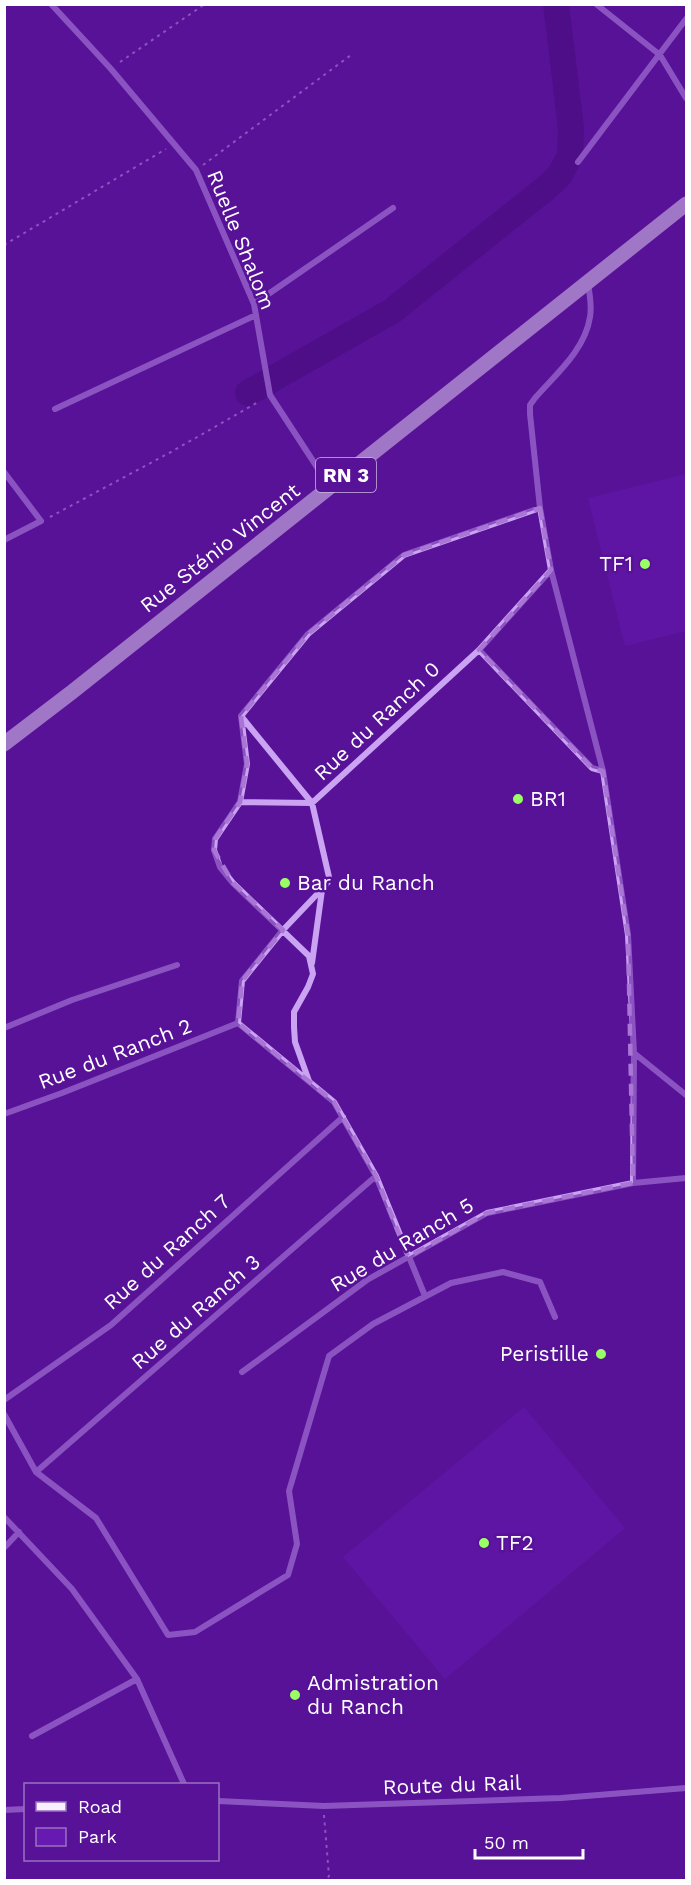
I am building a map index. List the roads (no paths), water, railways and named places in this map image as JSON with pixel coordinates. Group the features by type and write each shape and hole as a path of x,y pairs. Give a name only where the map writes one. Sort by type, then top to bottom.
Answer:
{"main road":[{"name":"Rue Sténio Vincent","path":"4,744 687,204"}],"street":[{"name":"Ruelle Shalom","path":"51,4 111,69 196,170 254,304 270,395 330,487"},
{"path":"596,4 660,55 687,98"},
{"path":"579,162 687,19"},
{"path":"254,304 393,208"},
{"path":"588,284 591,303 590,317 584,336 573,356 530,405 540,508 551,570 603,771 628,935 634,1053 633,1183"},
{"path":"55,409 256,315"},
{"path":"4,472 42,521 4,540"},
{"path":"312,964 309,956 233,883 220,867 214,850 215,839 240,802 247,764 241,716 308,634 404,555 540,508"},
{"name":"Rue du Ranch 0","path":"241,716 312,803 479,650 551,570"},
{"path":"479,650 592,768 603,771"},
{"path":"240,802 312,803 329,878 328,882 283,930 242,981 237,1023 334,1102 376,1176 425,1296"},
{"path":"310,1082 295,1042 294,1012 313,974 312,964 322,889"},
{"path":"4,1028 72,1000 177,965"},
{"name":"Rue du Ranch 2","path":"4,1114 237,1023"},
{"path":"634,1053 687,1095"},
{"name":"Rue du Ranch 7","path":"4,1400 111,1324 343,1117"},
{"name":"Rue du Ranch 3","path":"36,1472 376,1176"},
{"name":"Rue du Ranch 5","path":"242,1372 367,1280 487,1213 633,1183 687,1178"},
{"path":"4,1414 36,1472 96,1518 168,1635 195,1632 288,1575 297,1544 289,1491 329,1356 373,1324 451,1283 503,1272 540,1282 555,1317"},
{"path":"4,1517 72,1589 137,1680 183,1783"},
{"path":"4,1548 19,1532"},
{"path":"32,1736 137,1680"},
{"name":"Route du Rail","path":"219,1801 324,1806 561,1798 687,1788"},
{"path":"4,1810 24,1809"}],"waterway":[{"path":"248,393 392,311 559,176 570,156 571,128 556,4"}],"place":[{"name":"TF1","path":"645,564"},
{"name":"BR1","path":"518,799"},
{"name":"Bar du Ranch","path":"285,883"},
{"name":"Peristille","path":"601,1354"},
{"name":"TF2","path":"484,1543"},
{"name":"Admistration du Ranch","path":"295,1695"}]}
